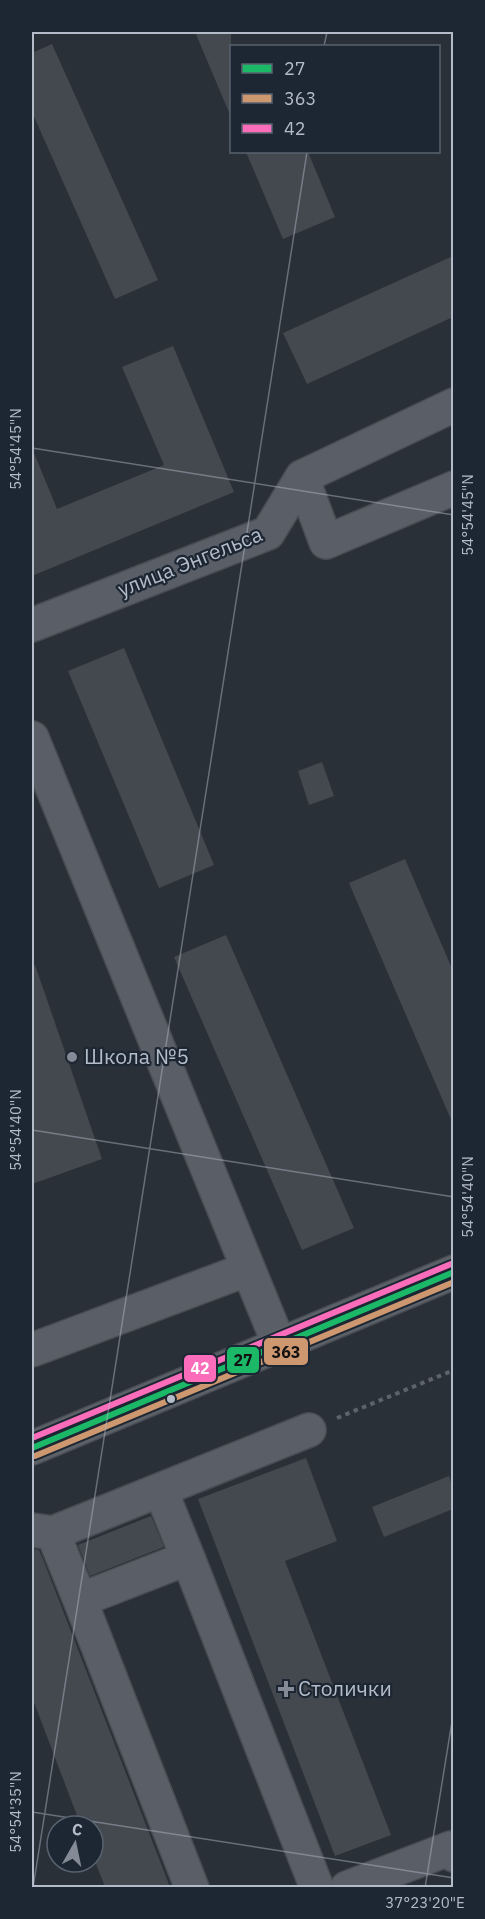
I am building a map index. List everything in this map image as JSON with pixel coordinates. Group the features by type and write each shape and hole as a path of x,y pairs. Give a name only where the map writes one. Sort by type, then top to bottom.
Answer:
{"main road":[{"path":"32,1448 453,1272"}],"street":[{"path":"453,405 302,477 326,542 453,488"},
{"name":"улица Энгельса","path":"32,625 268,533 302,477"},
{"path":"32,738 279,1344"},
{"path":"32,1350 248,1269"},
{"path":"192,1887 80,1600 42,1531 161,1491 309,1430"},
{"path":"161,1491 317,1887"},
{"path":"80,1600 188,1558"},
{"path":"347,1887 451,1848 453,1855"}],"path":[{"path":"309,1430 453,1370"}],"building":[{"path":"195,32 231,32 230,115"},
{"path":"52,44 158,280 115,299 32,112 32,53"},
{"path":"246,153 308,153 335,217 283,239"},
{"path":"453,256 453,317 307,384 283,333"},
{"path":"173,346 234,492 32,576 32,448 57,509 164,465 122,367"},
{"path":"124,648 214,865 159,888 68,671"},
{"path":"322,762 334,796 309,805 298,771"},
{"path":"405,859 453,971 453,1124 349,883"},
{"path":"226,935 354,1228 302,1250 174,957"},
{"path":"35,965 102,1159 32,1184 32,966"},
{"path":"306,1458 337,1541 285,1561 391,1835 335,1856 198,1499"},
{"path":"449,1476 453,1489 453,1509 384,1537 372,1507"},
{"path":"151,1516 164,1547 90,1576 78,1545"},
{"path":"32,1549 39,1550 43,1559 170,1887 105,1887 100,1874 105,1874 105,1814 76,1814 32,1697"}],"transit line":[{"name":"42","path":"32,1438 451,1264"},
{"name":"27","path":"32,1448 454,1272"},
{"name":"363","path":"35,1456 454,1282"}],"place":[{"name":"Школа №5","path":"72,1057"},
{"name":"Столички","path":"286,1689"}]}
